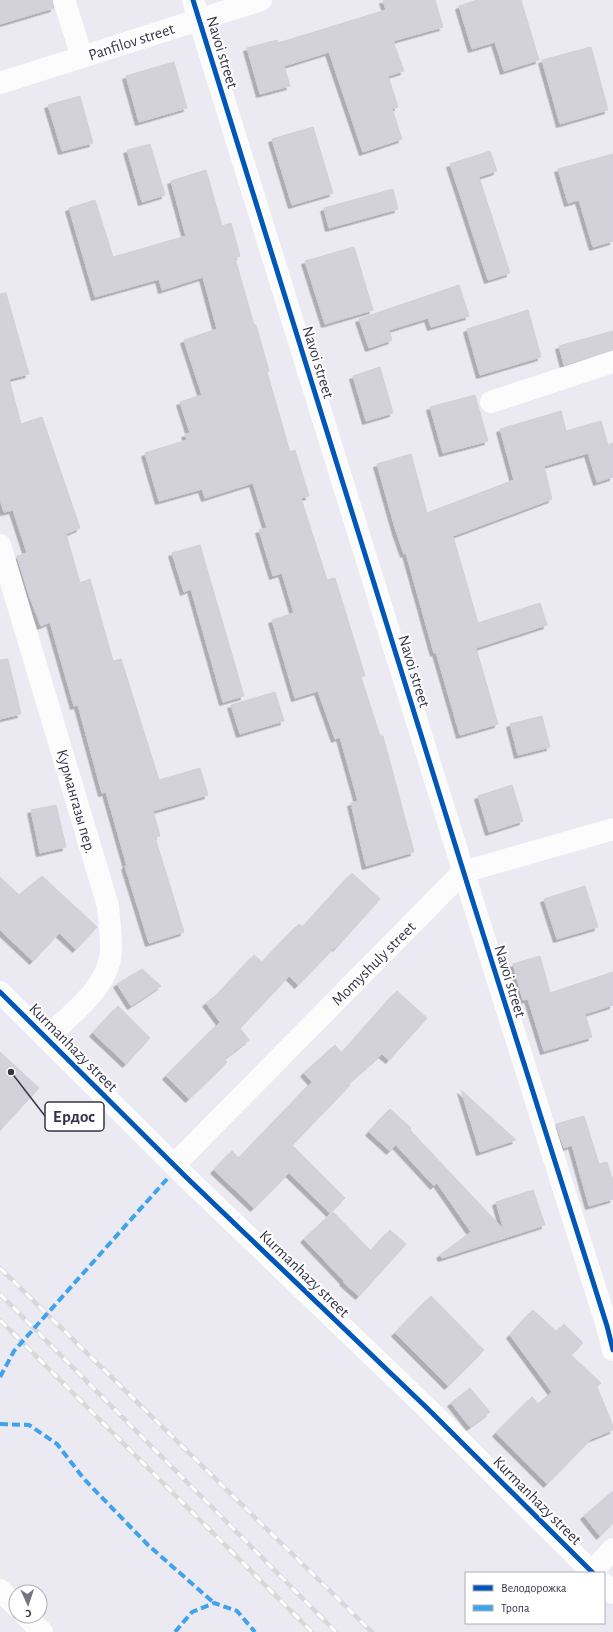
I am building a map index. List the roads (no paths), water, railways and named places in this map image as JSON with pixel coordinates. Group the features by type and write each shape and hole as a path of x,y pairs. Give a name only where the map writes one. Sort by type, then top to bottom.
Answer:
{"street":[{"path":"64,0 82,57"},
{"name":"Panfilov street","path":"0,83 82,57 196,10 261,0"},
{"name":"Navoi street","path":"196,10 613,1350"},
{"path":"491,402 613,362"},
{"name":"Курмангазы пер.","path":"0,545 108,906 111,957 106,974 96,989 46,1038"},
{"name":"Momyshuly street","path":"174,1165 463,872 613,829"},
{"name":"Kurmanhazy street","path":"0,992 174,1165 429,1410 592,1572"},
{"path":"599,1572 613,1549"},
{"name":"Kurmanhazy street","path":"605,1585 613,1593"},
{"path":"0,1590 8,1598"},
{"path":"34,1624 42,1632"}],"railway":[{"path":"0,1268 372,1632"},
{"path":"0,1294 336,1632"},
{"path":"0,1320 312,1632"}],"place":[{"name":"Ердос","path":"11,1072"}]}
